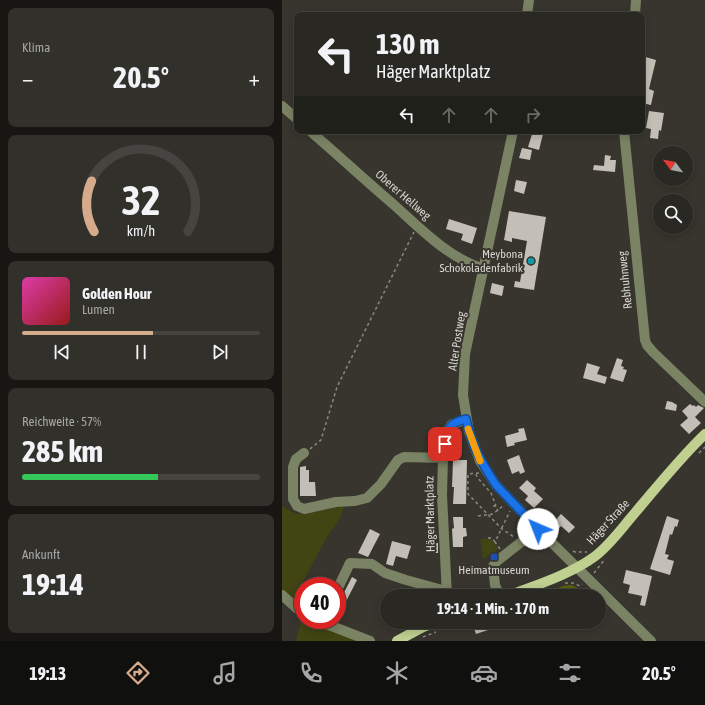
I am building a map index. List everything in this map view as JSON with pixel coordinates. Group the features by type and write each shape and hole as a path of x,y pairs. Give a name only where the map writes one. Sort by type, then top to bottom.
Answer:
{"main road":[{"name":"Häger Straße","path":"525,589 560,575 592,558 620,531 679,460 705,434"},
{"path":"397,641 419,629"}],"street":[{"path":"527,12 529,0"},
{"path":"635,12 636,0"},
{"path":"282,106 294,116"},
{"name":"Oberer Hellweg","path":"313,134 417,225 456,257 484,269"},
{"name":"Alter Postweg","path":"512,134 465,354 463,394 466,419 481,471 576,567 592,575 651,641"},
{"name":"Rebhuhnweg","path":"624,134 645,340 647,346 705,402"},
{"name":"Häger Marktplatz","path":"446,589 442,495 443,458 447,431 451,425 466,419"},
{"path":"304,453 296,459 292,467 293,499 297,506 304,509 336,502 355,501 367,498 381,484 398,460 404,457 443,458"},
{"path":"497,589 493,566 520,542 538,529"},
{"path":"343,577 350,562 372,564 385,573 432,589"},
{"path":"282,595 294,606"},
{"path":"339,629 370,641"}],"path":[{"path":"304,453 321,440 337,387 417,225"},
{"path":"481,471 477,477 491,494 498,511"},
{"path":"481,471 468,474 468,494 502,529 520,542"},
{"path":"478,516 493,514 512,502"},
{"path":"495,542 502,529 512,502"},
{"path":"488,538 492,538 505,555"},
{"path":"570,549 575,552 587,552 599,566"},
{"path":"561,583 573,583 580,586 592,575"}],"green space":[{"path":"282,506 296,514 344,506 341,517 327,537 305,577 294,577 294,598 292,602 282,593"},
{"path":"480,539 491,539 498,549 483,559"},
{"path":"299,629 335,629 364,641 296,641"}],"shaded area":[{"path":"571,585 580,589 556,589"}],"building":[{"path":"645,57 656,60 649,89 654,91 651,105 645,104"},
{"path":"649,111 664,113 658,139 650,138 651,129 646,128"},
{"path":"532,134 543,134 539,150 528,147"},
{"path":"522,148 532,150 530,160 519,158"},
{"path":"605,155 611,156 610,160 616,160 615,172 593,170 594,165 604,166"},
{"path":"516,180 527,182 524,194 514,191"},
{"name":"Meybona Schokoladenfabrik","path":"509,211 546,217 534,290 514,287 515,281 520,282 527,241 512,238 512,242 504,240"},
{"path":"449,219 477,228 472,244 461,240 463,234 446,229"},
{"path":"492,283 504,286 502,296 490,293"},
{"path":"617,358 623,360 621,366 624,367 623,369 627,370 623,382 610,378"},
{"path":"587,363 600,367 597,374 607,377 605,384 583,378"},
{"path":"667,401 677,405 676,411 665,409"},
{"path":"690,404 696,407 698,405 704,408 695,417 701,423 689,434 680,425 688,418 682,411"},
{"path":"524,428 527,440 514,443 515,445 507,447 505,436 519,432 518,429"},
{"path":"519,455 525,472 520,474 519,471 512,474 507,460"},
{"path":"453,460 467,460 466,504 453,504"},
{"path":"306,466 306,470 309,470 309,482 315,482 316,496 300,496 300,467"},
{"path":"527,480 536,488 534,491 543,499 534,508 525,500 528,496 519,488"},
{"path":"561,514 575,527 569,533 561,526 557,531 551,525"},
{"path":"667,516 679,520 672,535 670,534 665,554 669,555 667,559 674,561 670,575 650,569"},
{"path":"453,517 463,517 463,528 466,528 467,536 463,537 463,547 453,547"},
{"path":"370,529 380,534 368,557 358,553"},
{"path":"428,538 433,538 433,543 438,543 438,553 427,553"},
{"path":"392,541 411,546 407,559 396,556 393,566 386,564"},
{"path":"626,570 652,576 645,606 640,605 642,596 628,593 630,585 623,583"},
{"path":"352,577 357,580 346,601 346,589"},
{"path":"474,629 491,629 476,634"}],"slow traffic":[{"path":"468,429 480,461"}],"place":[{"name":"Meybona Schokoladenfabrik","path":"531,261"},
{"name":"Heimatmuseum","path":"494,557"}],"route":[{"path":"445,444 447,431 451,425 466,419 474,447 480,461 490,477 538,529"}]}
